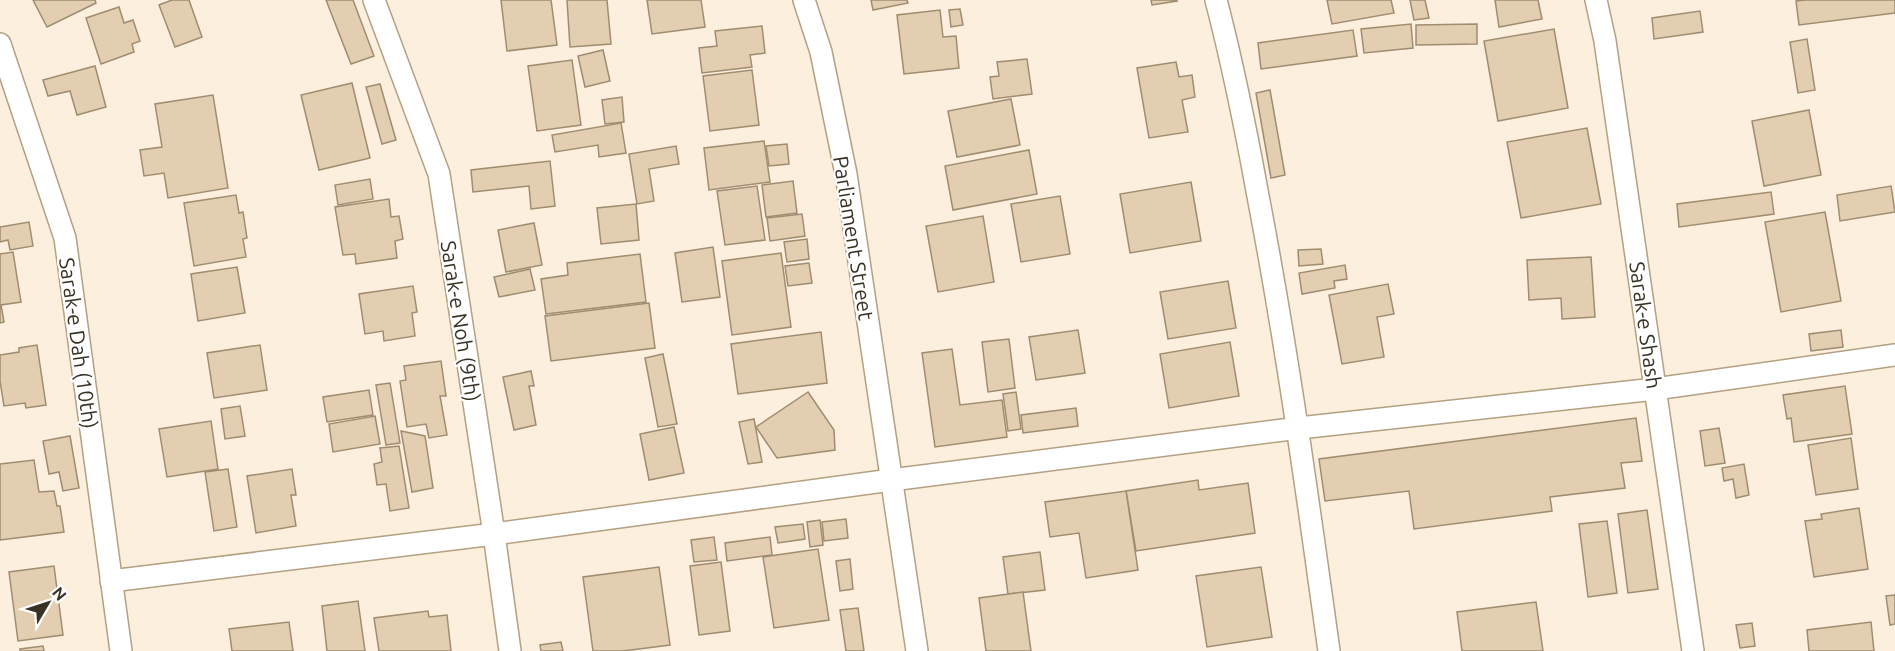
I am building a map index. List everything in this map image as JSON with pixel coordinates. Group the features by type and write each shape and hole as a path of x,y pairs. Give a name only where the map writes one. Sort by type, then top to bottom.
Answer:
{"street":[{"name":"Sarak-e Noh (9th)","path":"374,0 439,174 510,651"},
{"name":"Parliament Street","path":"804,0 821,52 846,174 917,651"},
{"path":"1216,0 1238,89 1268,244 1299,428 1329,651"},
{"name":"Sarak-e Shash","path":"1596,0 1605,41 1693,651"},
{"name":"Sarak-e Dah (10th)","path":"0,44 65,237 121,651"},
{"path":"111,580 494,534 1299,428 1655,389 1895,356"}],"building":[{"path":"33,0 95,0 96,3 47,27"},
{"path":"172,0 189,0 202,37 175,47 159,5"},
{"path":"326,0 353,0 374,56 351,64"},
{"path":"501,0 551,0 557,45 507,51"},
{"path":"567,0 607,0 611,44 570,47"},
{"path":"647,0 701,0 705,27 652,34"},
{"path":"871,0 907,0 908,3 873,10"},
{"path":"1151,0 1177,0 1177,1 1152,5"},
{"path":"1327,0 1391,0 1394,13 1332,24"},
{"path":"1410,0 1425,0 1429,18 1414,20"},
{"path":"1495,0 1538,0 1542,19 1499,27"},
{"path":"1895,0 1895,13 1799,25 1796,1"},
{"path":"119,7 124,23 133,20 140,41 132,44 134,52 101,64 86,18"},
{"path":"960,9 963,25 951,27 949,10"},
{"path":"940,10 943,37 956,36 959,68 904,74 897,15"},
{"path":"1700,11 1703,32 1654,39 1652,18"},
{"path":"1411,24 1413,48 1364,53 1361,29"},
{"path":"1477,24 1477,44 1416,45 1416,25"},
{"path":"762,26 765,53 750,55 752,67 702,73 699,48 717,46 715,31"},
{"path":"1554,29 1568,108 1498,121 1484,41"},
{"path":"1353,30 1357,56 1261,69 1258,43"},
{"path":"1807,39 1815,90 1798,93 1790,42"},
{"path":"603,50 610,81 585,87 578,56"},
{"path":"1027,59 1032,94 993,99 990,77 999,76 997,62"},
{"path":"572,60 581,125 537,131 528,66"},
{"path":"1176,62 1179,77 1192,75 1195,97 1182,100 1188,132 1149,138 1137,68"},
{"path":"95,66 106,107 77,115 70,91 48,96 43,80"},
{"path":"752,70 759,125 710,131 703,76"},
{"path":"352,83 370,158 319,170 301,95"},
{"path":"380,84 396,140 382,144 366,87"},
{"path":"1270,90 1285,175 1271,178 1256,93"},
{"path":"213,95 228,188 168,198 164,173 144,176 140,150 162,147 155,104"},
{"path":"622,97 624,122 605,124 602,100"},
{"path":"1011,99 1020,145 957,157 948,111"},
{"path":"1809,110 1821,175 1764,186 1752,121"},
{"path":"621,123 626,153 599,157 598,145 555,152 552,135"},
{"path":"1587,128 1601,204 1521,218 1507,142"},
{"path":"764,141 770,182 709,190 704,148"},
{"path":"787,144 789,164 769,166 766,146"},
{"path":"676,146 679,164 649,169 654,201 637,204 629,154"},
{"path":"1029,150 1037,194 953,210 945,166"},
{"path":"550,161 555,206 531,209 529,186 473,192 471,170"},
{"path":"370,179 373,199 338,205 335,185"},
{"path":"793,181 797,213 766,217 762,185"},
{"path":"1191,182 1201,241 1130,253 1120,194"},
{"path":"757,186 765,240 725,245 717,191"},
{"path":"1891,186 1895,212 1840,221 1837,195"},
{"path":"1771,192 1774,214 1679,227 1677,204"},
{"path":"236,195 239,213 243,212 247,238 243,239 246,257 194,266 184,203"},
{"path":"1060,196 1070,254 1021,262 1011,204"},
{"path":"389,199 391,217 399,216 403,239 395,241 397,258 356,264 355,254 343,255 335,207"},
{"path":"636,204 639,240 601,244 597,208"},
{"path":"1825,212 1841,301 1781,312 1765,222"},
{"path":"802,214 805,236 770,241 767,218"},
{"path":"983,216 994,282 938,292 926,226"},
{"path":"29,222 33,246 10,250 8,240 0,242 0,227"},
{"path":"534,223 542,265 506,272 498,230"},
{"path":"807,239 809,259 787,262 784,242"},
{"path":"713,247 720,297 682,302 675,253"},
{"path":"1321,249 1323,264 1299,266 1298,250"},
{"path":"13,252 21,302 1,305 4,322 0,323 0,254"},
{"path":"781,253 791,327 732,335 722,261"},
{"path":"640,254 646,302 546,314 541,279 568,275 567,263"},
{"path":"1591,257 1595,317 1562,319 1561,298 1529,300 1527,260"},
{"path":"809,263 812,283 788,286 785,266"},
{"path":"1345,265 1347,279 1334,281 1335,288 1302,294 1299,273"},
{"path":"237,267 245,313 198,321 191,274"},
{"path":"530,269 535,290 499,297 494,277"},
{"path":"1228,281 1236,328 1168,339 1160,292"},
{"path":"1388,284 1394,314 1377,317 1384,357 1342,364 1329,295"},
{"path":"413,286 417,312 412,313 415,336 384,341 383,331 365,334 359,294"},
{"path":"649,303 655,348 551,361 545,316"},
{"path":"1078,330 1085,373 1036,380 1029,337"},
{"path":"1841,330 1843,347 1811,351 1809,334"},
{"path":"821,332 827,383 738,394 731,344"},
{"path":"1009,339 1015,388 988,392 982,342"},
{"path":"1230,342 1239,396 1169,408 1160,354"},
{"path":"37,345 46,405 26,408 25,403 4,406 0,381 0,355 19,352 19,348"},
{"path":"260,345 267,390 214,398 207,353"},
{"path":"952,349 960,405 1002,400 1007,437 935,447 922,353"},
{"path":"663,354 677,424 658,427 645,358"},
{"path":"441,361 446,396 440,396 447,435 429,438 426,424 407,427 400,381 406,380 404,366"},
{"path":"531,371 534,386 529,386 536,425 514,430 503,377"},
{"path":"390,383 400,443 386,445 376,385"},
{"path":"1845,386 1852,434 1794,442 1791,418 1787,419 1783,395"},
{"path":"369,390 373,415 327,422 323,397"},
{"path":"808,392 834,430 835,450 777,458 756,427"},
{"path":"1016,392 1021,429 1008,431 1003,394"},
{"path":"240,406 245,436 225,439 221,409"},
{"path":"1076,408 1078,426 1023,433 1021,415"},
{"path":"375,416 380,444 333,452 329,424"},
{"path":"1636,418 1642,461 1621,463 1625,488 1550,497 1552,511 1414,529 1409,491 1325,501 1319,459"},
{"path":"754,419 762,462 748,464 739,422"},
{"path":"211,421 218,469 167,477 159,429"},
{"path":"674,427 684,473 649,480 640,434"},
{"path":"1719,428 1725,463 1705,466 1700,431"},
{"path":"401,431 425,436 433,488 412,492"},
{"path":"70,436 79,488 63,491 59,472 49,474 43,441"},
{"path":"1851,438 1858,489 1816,495 1808,445"},
{"path":"399,446 409,508 390,511 386,484 377,485 374,464 382,462 380,448"},
{"path":"34,460 39,492 54,491 57,506 60,506 64,532 0,540 0,464"},
{"path":"1744,464 1749,495 1736,498 1733,479 1724,481 1722,468"},
{"path":"228,469 237,527 214,531 205,472"},
{"path":"292,469 296,495 291,495 296,526 256,533 247,476"},
{"path":"1198,480 1199,490 1248,483 1255,533 1136,551 1126,491"},
{"path":"1126,491 1138,570 1086,578 1079,533 1050,537 1045,502"},
{"path":"1859,508 1868,569 1814,577 1805,521 1822,519 1821,514"},
{"path":"1647,510 1658,589 1628,593 1618,514"},
{"path":"846,519 848,538 824,541 822,522"},
{"path":"820,520 823,545 810,547 807,522"},
{"path":"1607,521 1617,593 1588,597 1579,524"},
{"path":"803,524 805,539 778,543 775,527"},
{"path":"714,537 717,560 694,562 691,540"},
{"path":"770,537 772,555 727,561 725,543"},
{"path":"818,549 829,620 774,628 763,557"},
{"path":"1040,552 1045,590 1008,594 1003,557"},
{"path":"850,559 853,589 840,591 836,561"},
{"path":"721,562 730,631 699,635 690,566"},
{"path":"54,566 63,635 18,641 9,572"},
{"path":"659,567 670,645 623,651 593,651 583,577"},
{"path":"1261,567 1272,637 1207,647 1196,576"},
{"path":"1023,592 1031,651 986,651 979,598"},
{"path":"1895,595 1895,624 1890,625 1886,596"},
{"path":"358,601 365,651 327,651 322,606"},
{"path":"1536,602 1543,651 1462,651 1457,612"},
{"path":"858,608 864,651 846,651 840,610"},
{"path":"428,611 429,617 447,615 451,651 379,651 374,618"},
{"path":"289,622 293,651 232,651 229,629"},
{"path":"1871,622 1874,651 1809,651 1807,630"},
{"path":"1752,623 1755,646 1740,648 1736,625"},
{"path":"561,642 563,651 541,651 540,645"},
{"path":"43,646 44,651 20,651 20,649"}]}
